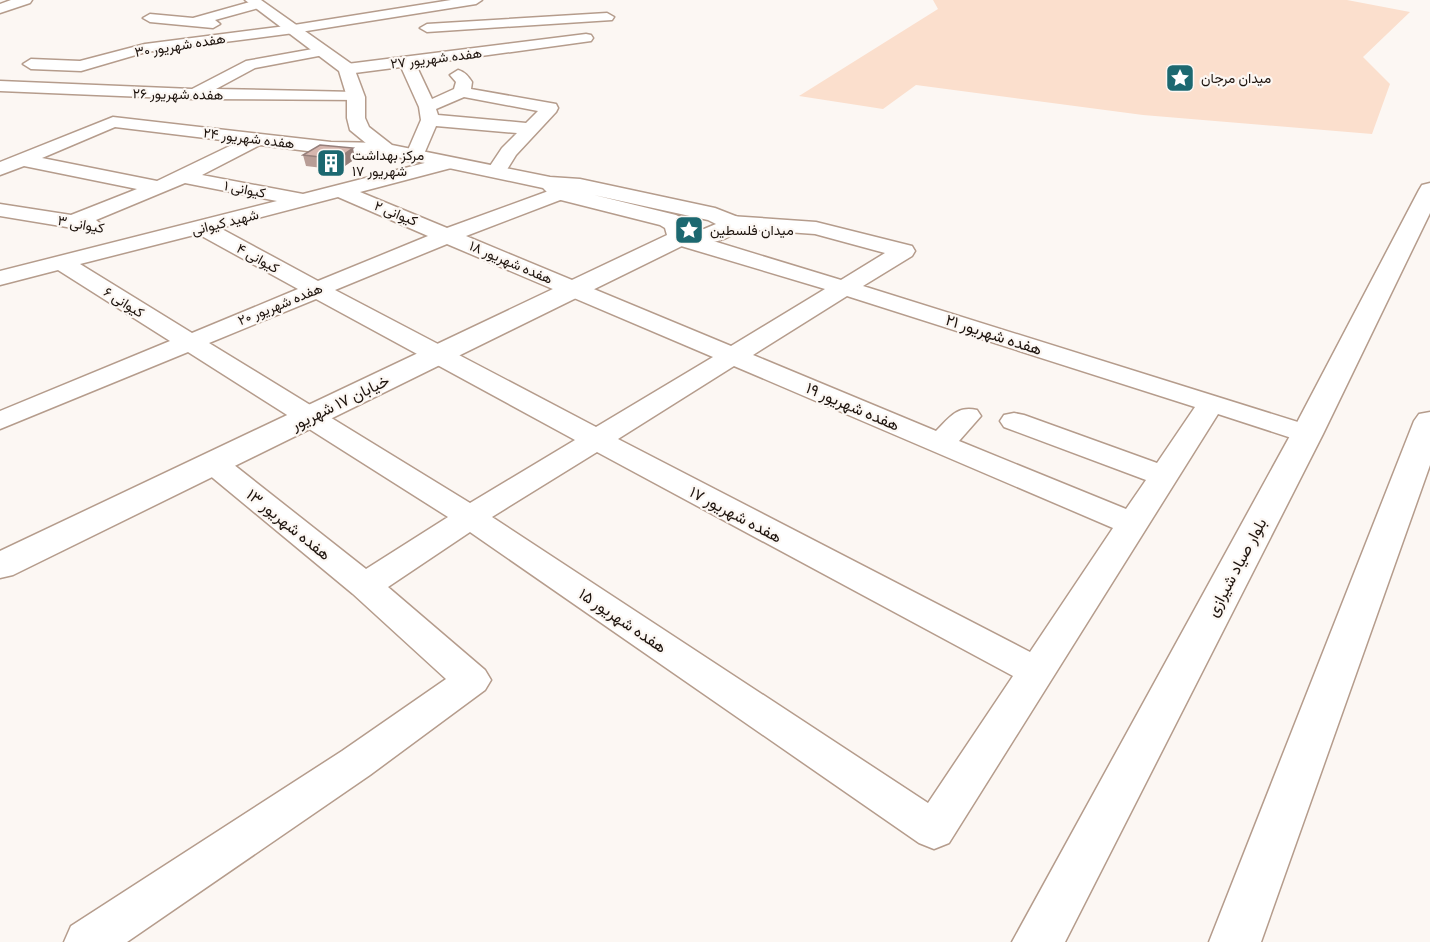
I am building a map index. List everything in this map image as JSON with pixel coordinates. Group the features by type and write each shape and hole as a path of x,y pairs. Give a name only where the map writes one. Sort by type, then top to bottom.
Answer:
{"street":[{"path":"0,9 25,0"},
{"name":"هفده شهریور ۳۰","path":"31,64 81,66 145,48 292,19 414,10 476,0"},
{"path":"194,22 260,6 292,19 324,51 347,69 356,97 356,118 360,130 385,149 414,157 496,172 668,220 676,224 679,238 709,236 723,231 730,226 730,222"},
{"path":"414,10 464,82 462,92"},
{"path":"427,27 607,17"},
{"path":"150,18 213,24"},
{"path":"508,23 534,62"},
{"name":"هفده شهریور ۲۷","path":"347,69 586,38"},
{"path":"169,109 251,64 324,51"},
{"path":"407,62 429,114"},
{"name":"هفده شهریور ۲۶","path":"0,86 193,94 356,97"},
{"path":"414,157 429,114 462,92 549,108 509,152 496,172"},
{"path":"429,114 531,129"},
{"name":"هفده شهریور ۲۴","path":"22,160 113,122 331,148 385,149"},
{"path":"73,222 183,177 258,139"},
{"path":"0,169 22,160 158,187"},
{"name":"شهید کیوانی","path":"3,276 308,201 448,163"},
{"name":"کیوانی ۱","path":"183,177 308,201"},
{"path":"365,586 595,439 904,251 816,228 730,222 715,215 580,185 556,188"},
{"name":"هفده شهریور ۲۰","path":"0,421 449,235 556,188"},
{"name":"بلوار صیاد شیرازی","path":"1038,942 1306,434 1430,190"},
{"name":"کیوانی ۲","path":"343,192 449,235"},
{"name":"کیوانی ۳","path":"0,210 162,238"},
{"name":"کیوانی ۴","path":"202,227 436,356"},
{"name":"هفده شهریور ۱۸","path":"449,235 574,289"},
{"name":"هفده شهریور ۲۱","path":"679,238 846,288 1306,434"},
{"name":"خیابان ۱۷ شهریور","path":"0,566 679,238"},
{"name":"کیوانی ۶","path":"62,262 309,417"},
{"name":"هفده شهریور ۱۹","path":"574,289 1132,524"},
{"name":"هفده شهریور ۱۷","path":"436,356 1036,672"},
{"path":"1036,672 1211,403"},
{"path":"940,444 967,416"},
{"name":"هفده شهریور ۱۵","path":"309,417 470,517 934,830 1036,672"},
{"path":"1014,421 1164,476"},
{"path":"1235,942 1430,421"},
{"name":"هفده شهریور ۱۳","path":"88,942 356,763 472,680 365,586 213,463"}],"shaded area":[{"path":"933,0 1347,0 1410,12 1363,57 1390,84 1372,134 1143,115 916,85 883,109 799,96 938,9"}],"building":[{"path":"320,145 353,148 337,159 303,155"}],"place":[{"name":"میدان مرجان","path":"1180,78"},
{"name":"مرکز بهداشت ۱۷ شهریور","path":"331,163"},
{"name":"میدان فلسطین","path":"689,230"}]}
